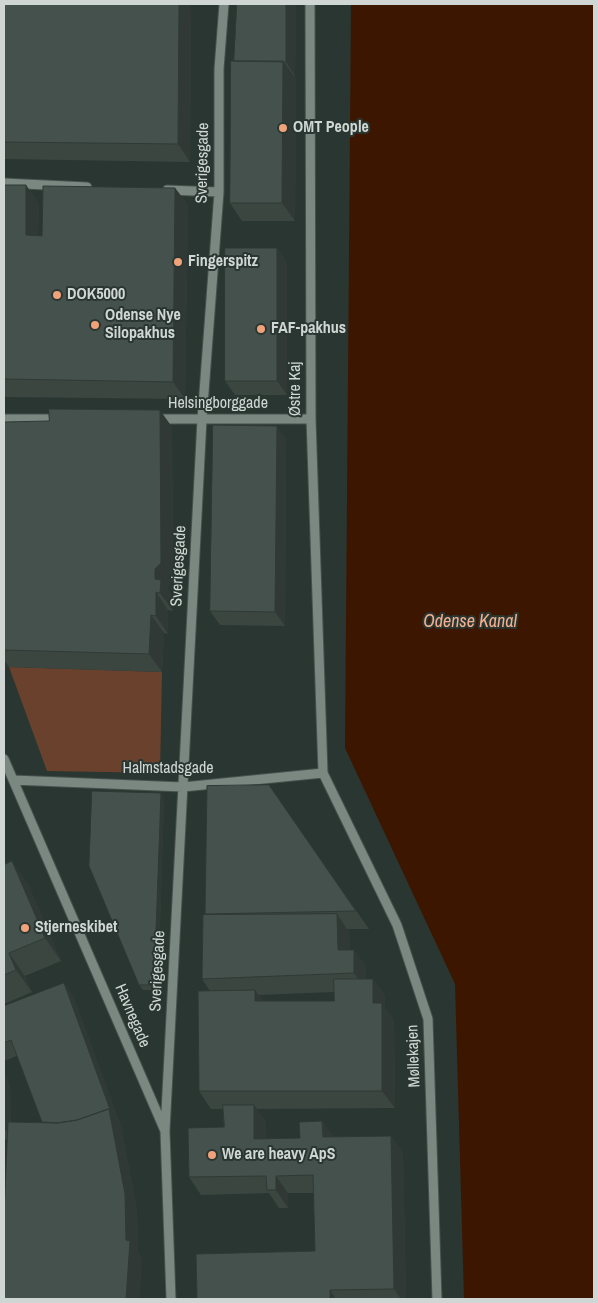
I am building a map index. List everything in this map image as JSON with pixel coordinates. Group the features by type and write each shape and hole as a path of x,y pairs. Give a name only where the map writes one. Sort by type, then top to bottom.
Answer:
{"street":[{"name":"Sverigesgade","path":"165,1131 202,419 219,192 218,69 224,4"},
{"name":"Østre Kaj","path":"310,4 312,419 323,773"},
{"path":"4,183 92,187"},
{"path":"160,190 219,192"},
{"path":"4,419 63,419"},
{"name":"Helsingborggade","path":"153,419 312,419"},
{"name":"Havnegade","path":"4,759 165,1131 171,1299"},
{"name":"Halmstadsgade","path":"12,780 183,787 323,773"},
{"name":"Møllekajen","path":"323,773 397,926 428,1019 437,1299"}],"shaded area":[{"path":"9,667 162,672 160,773 47,771"}],"water":[{"name":"Odense Kanal","path":"351,4 594,4 594,1299 464,1299 455,984 345,748"}],"building":[{"path":"4,4 179,4 178,144 4,142"},
{"path":"237,4 286,4 286,62 234,61"},
{"path":"231,61 283,61 282,203 230,203"},
{"name":"Odense Nye Silopakhus","path":"4,185 26,185 26,235 42,236 43,186 175,188 173,382 4,379"},
{"name":"FAF-pakhus","path":"225,248 277,248 277,381 225,381"},
{"path":"49,409 160,410 161,563 155,569 155,579 161,580 160,593 156,592 156,616 151,615 149,654 4,650 4,422 49,421"},
{"path":"213,425 277,426 275,612 210,611"},
{"path":"269,785 356,911 205,914 207,786"},
{"path":"92,791 161,793 154,985 139,985 89,866"},
{"path":"12,861 45,938 9,953 16,970 4,975 4,865"},
{"path":"337,914 338,950 354,950 354,973 202,979 203,915"},
{"path":"334,979 373,979 373,1003 382,1003 382,1091 199,1091 198,991 255,990 255,1001 334,1001"},
{"path":"64,983 111,1112 109,1109 77,1120 58,1123 42,1122 11,1040 4,1043 4,1006"},
{"path":"223,1105 254,1105 254,1139 300,1138 299,1122 322,1121 323,1137 391,1136 394,1289 330,1290 330,1299 197,1299 196,1254 315,1251 313,1175 276,1176 276,1190 267,1190 266,1176 189,1177 188,1128 224,1127"},
{"path":"109,1109 125,1194 126,1240 130,1241 126,1299 4,1299 4,1214 8,1122 58,1123 77,1120"}],"place":[{"name":"OMT People","path":"283,128"},
{"name":"Fingerspitz","path":"178,262"},
{"name":"DOK5000","path":"57,295"},
{"name":"Odense Nye Silopakhus","path":"95,325"},
{"name":"FAF-pakhus","path":"261,329"},
{"name":"Stjerneskibet","path":"25,928"},
{"name":"We are heavy ApS","path":"212,1155"}]}
